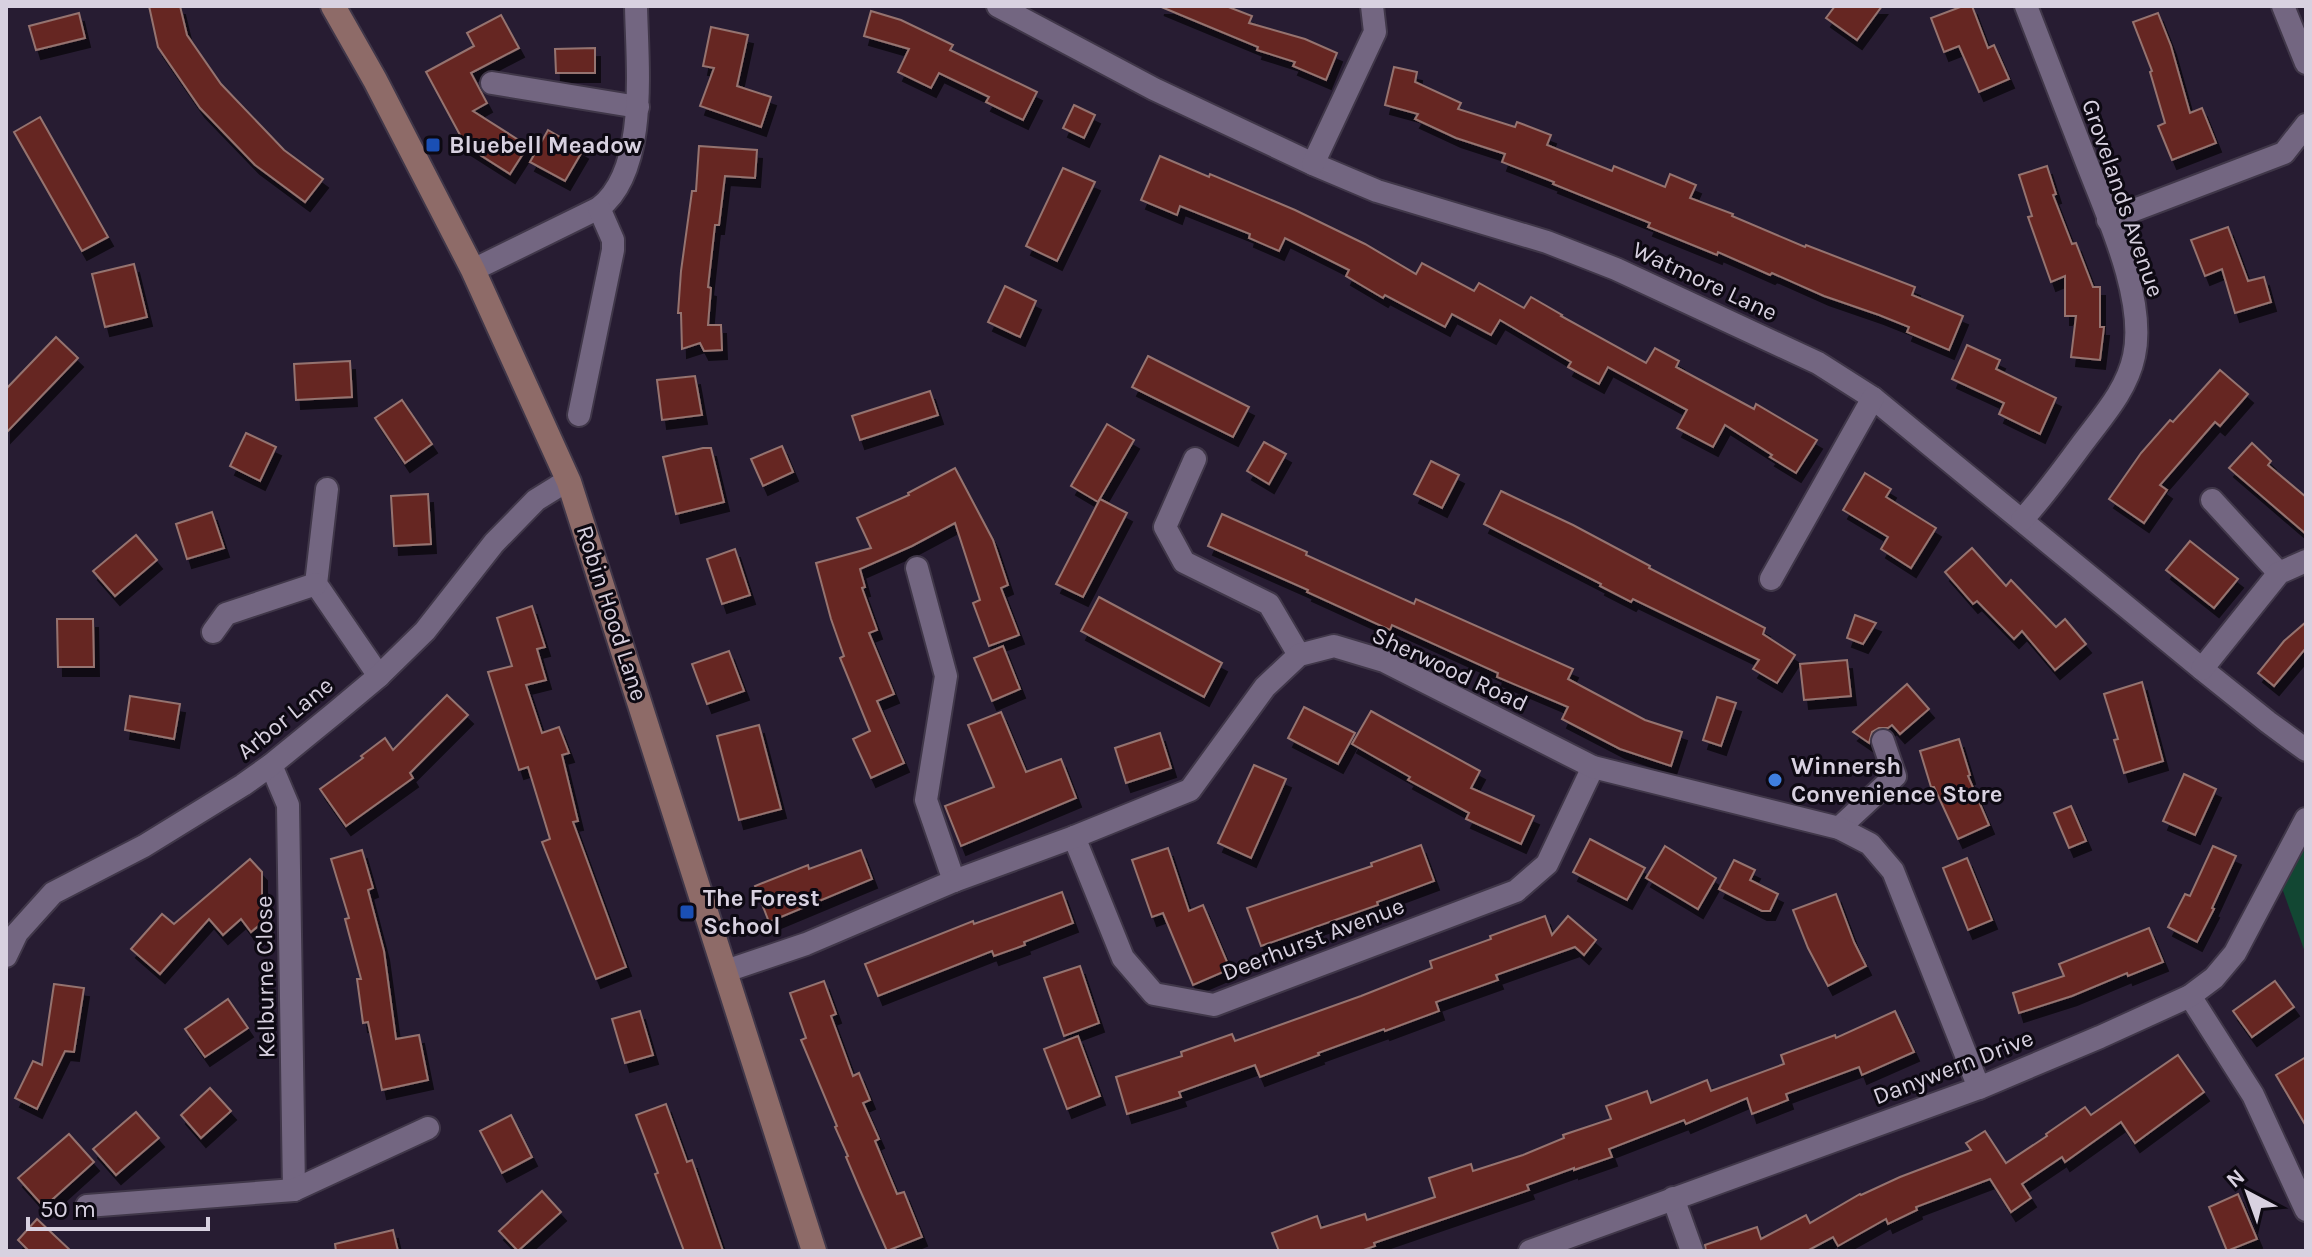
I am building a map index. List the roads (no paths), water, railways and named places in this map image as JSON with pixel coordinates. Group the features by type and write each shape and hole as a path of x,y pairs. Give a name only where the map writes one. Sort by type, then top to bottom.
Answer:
{"main road":[{"name":"Robin Hood Lane","path":"333,6 375,80 473,270 569,482 814,1251"}],"street":[{"path":"473,270 599,208 616,192 628,165 638,107 636,6"},
{"name":"Watmore Lane","path":"998,6 1154,89 1313,164 1377,191 1547,242 1616,269 1818,363 1873,398 2202,669 2306,750"},
{"path":"1313,164 1375,32 1372,6"},
{"name":"Grovelands Avenue","path":"2022,520 2040,502 2118,394 2134,359 2138,335 2128,279 2108,220 2026,6"},
{"path":"2283,6 2306,63"},
{"path":"492,83 638,107"},
{"path":"2108,220 2284,153 2306,125"},
{"path":"579,415 613,250 613,240 599,208"},
{"path":"1771,579 1873,398"},
{"path":"726,971 806,944 954,881 1190,790 1265,687 1299,655 1269,604 1184,562 1165,527 1195,459"},
{"name":"Arbor Lane","path":"6,956 17,933 53,893 144,846 271,765 379,676 425,631 494,543 536,500 569,482"},
{"path":"327,489 316,584 379,676"},
{"path":"2212,500 2279,573"},
{"path":"2202,669 2279,573 2306,561"},
{"path":"917,568 946,676 926,800 954,881"},
{"path":"213,632 226,614 316,584"},
{"name":"Sherwood Road","path":"1299,655 1334,646 1384,661 1593,767 1839,828 1870,844 1893,871 1979,1088"},
{"path":"1839,828 1895,776 1883,741"},
{"name":"Kelburne Close","path":"271,765 288,805 294,1190"},
{"name":"Deerhurst Avenue","path":"1074,837 1123,958 1154,994 1214,1005 1516,891 1547,864 1593,767"},
{"name":"Danywern Drive","path":"1530,1251 1979,1088 2190,996 2214,978 2235,953 2306,819"},
{"path":"2190,996 2253,1095 2306,1210"},
{"path":"87,1206 294,1190 428,1128"},
{"path":"1673,1198 1692,1251"}],"place":[{"name":"Bluebell Meadow","path":"433,145"},
{"name":"Winnersh Convenience Store","path":"1775,780"},
{"name":"The Forest School","path":"687,912"}]}
